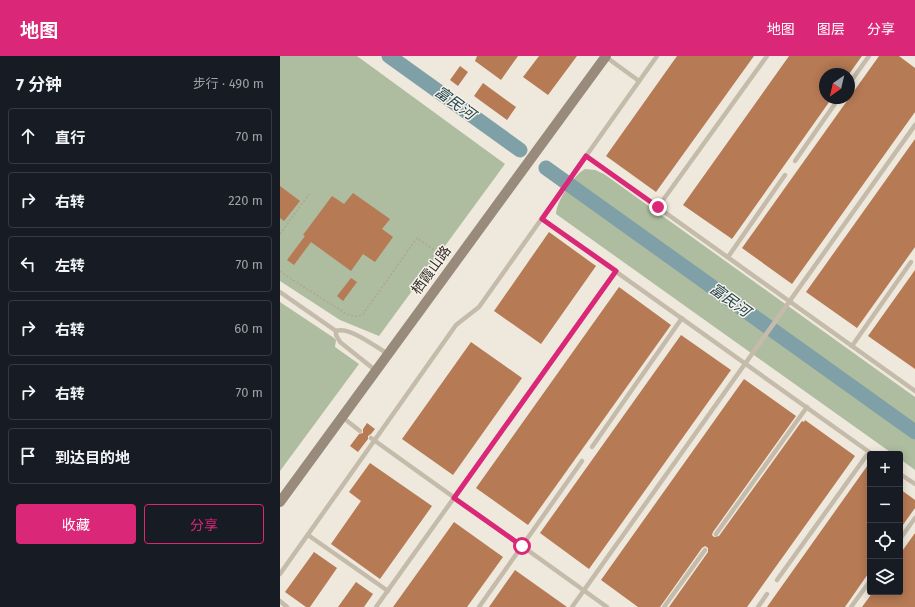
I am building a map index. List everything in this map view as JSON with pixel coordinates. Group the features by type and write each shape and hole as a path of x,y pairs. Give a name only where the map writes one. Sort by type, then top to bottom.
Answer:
{"street":[{"name":"栖霞山路","path":"280,502 606,56"}],"lane":[{"path":"606,56 640,81"},
{"path":"280,574 372,439 456,325 479,307 657,56"},
{"path":"658,207 767,56"},
{"path":"855,75 868,56"},
{"path":"795,161 835,104"},
{"path":"572,607 915,125"},
{"path":"586,156 914,390"},
{"path":"728,257 785,176"},
{"path":"542,219 868,451"},
{"path":"852,346 911,262"},
{"path":"376,607 616,271"},
{"path":"280,292 336,331 336,335 340,342 375,370"},
{"path":"592,447 682,318"},
{"path":"336,331 340,329 355,334 388,354"},
{"path":"716,534 807,407"},
{"path":"342,417 360,431"},
{"path":"372,439 607,607"},
{"path":"777,580 867,458"},
{"path":"479,607 582,461"},
{"path":"903,476 915,484"},
{"path":"903,535 915,518"},
{"path":"308,535 388,591"},
{"path":"664,607 705,550"},
{"path":"851,607 867,585"},
{"path":"758,607 767,594"},
{"path":"280,601 287,607"}],"path":[{"path":"280,234 309,194"},
{"path":"280,271 345,313 358,317 363,314 417,238 454,264"}],"green space":[{"path":"280,56 357,56 505,164 379,336 340,320 280,281"},
{"path":"585,169 595,170 604,174 915,397 915,470 903,461 903,451 889,451 556,214 562,195 580,172"},
{"path":"280,302 334,338 336,340 335,347 359,364 280,471"}],"building":[{"path":"477,56 518,56 501,80 475,61"},
{"path":"539,56 577,56 548,95 523,77"},
{"path":"677,56 754,56 656,192 606,156"},
{"path":"789,56 862,56 853,68 819,68 819,104 828,104 732,239 683,205"},
{"path":"879,56 899,56 915,68 915,112 792,284 742,248 845,104 855,104 855,90"},
{"path":"460,66 468,72 458,86 450,80"},
{"path":"483,83 516,107 507,120 474,96"},
{"path":"915,139 915,247 857,328 806,292"},
{"path":"280,186 300,201 284,221 280,218"},
{"path":"353,193 390,219 382,229 393,237 375,262 363,254 351,271 311,242 294,265 287,260 305,236 303,235 332,196 344,204"},
{"path":"549,232 596,266 541,344 494,311"},
{"path":"915,270 915,369 868,336"},
{"path":"351,278 357,282 343,301 337,296"},
{"path":"619,287 671,325 528,525 476,488"},
{"path":"681,335 731,370 589,569 540,533"},
{"path":"471,342 522,378 453,475 402,439"},
{"path":"744,379 796,416 713,532 712,535 714,537 719,536 802,421 804,422 805,420 855,456 747,607 669,607 708,552 708,548 705,546 702,548 660,607 638,607 601,580"},
{"path":"367,423 375,429 368,436 368,439 358,452 350,446 359,434 363,433 363,429"},
{"path":"370,463 432,506 380,579 331,544 361,501 349,492"},
{"path":"867,466 867,575 845,607 767,607"},
{"path":"903,491 915,500 915,508 903,525"},
{"path":"454,522 503,557 467,607 393,607"},
{"path":"915,533 915,607 862,607 871,595 903,595 903,550"},
{"path":"314,552 337,568 310,607 306,607 285,592"},
{"path":"515,570 567,607 489,607"},
{"path":"356,582 373,594 364,607 338,607"}],"waterway":[{"name":"富民河","path":"389,56 520,150"},
{"name":"富民河","path":"546,168 915,432"}],"route":[{"path":"522,546 454,498 616,271 542,219 586,156 658,207"}]}
